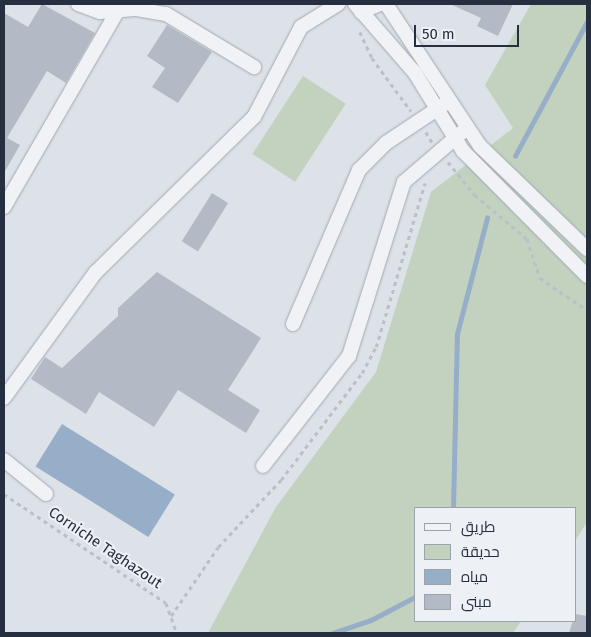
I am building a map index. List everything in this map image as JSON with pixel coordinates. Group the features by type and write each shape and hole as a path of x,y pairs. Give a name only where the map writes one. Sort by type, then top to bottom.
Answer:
{"street":[{"path":"78,4 100,12 147,9 166,14 254,67"},
{"path":"4,398 96,272 254,117 301,28 338,4"},
{"path":"358,8 380,4"},
{"path":"386,4 467,128 491,158 587,250"},
{"path":"358,8 415,73 435,110 479,170 587,276"},
{"path":"4,207 117,12"},
{"path":"293,324 359,170 386,143 450,101"},
{"path":"263,466 349,356 404,182 467,128"},
{"path":"4,460 46,494"}],"path":[{"name":"Corniche Taghazout","path":"4,494 166,603 177,633"}],"green space":[{"path":"531,4 587,4 587,522 576,539 576,507 414,507 414,622 520,622 513,633 208,633 276,507 376,372 431,192 513,128 485,85"},
{"path":"303,76 346,104 295,182 252,154"}],"water":[{"path":"62,424 175,494 148,537 36,466"}],"building":[{"path":"42,4 95,33 66,83 47,71 7,138 20,145 4,173 4,13 28,27"},
{"path":"450,4 513,4 498,36 477,26 481,18"},
{"path":"167,25 212,52 178,103 152,87 165,68 147,56"},
{"path":"212,193 228,203 198,251 182,241"},
{"path":"157,272 261,338 228,390 260,410 246,433 178,390 154,427 99,392 86,414 31,379 45,357 62,368 118,316 118,308"},
{"path":"576,614 587,616 587,633 569,633 572,622 576,622"}],"waterway":[{"path":"515,156 587,22"},
{"path":"453,507 457,334 487,218"},
{"path":"333,633 371,620 414,598"}]}
